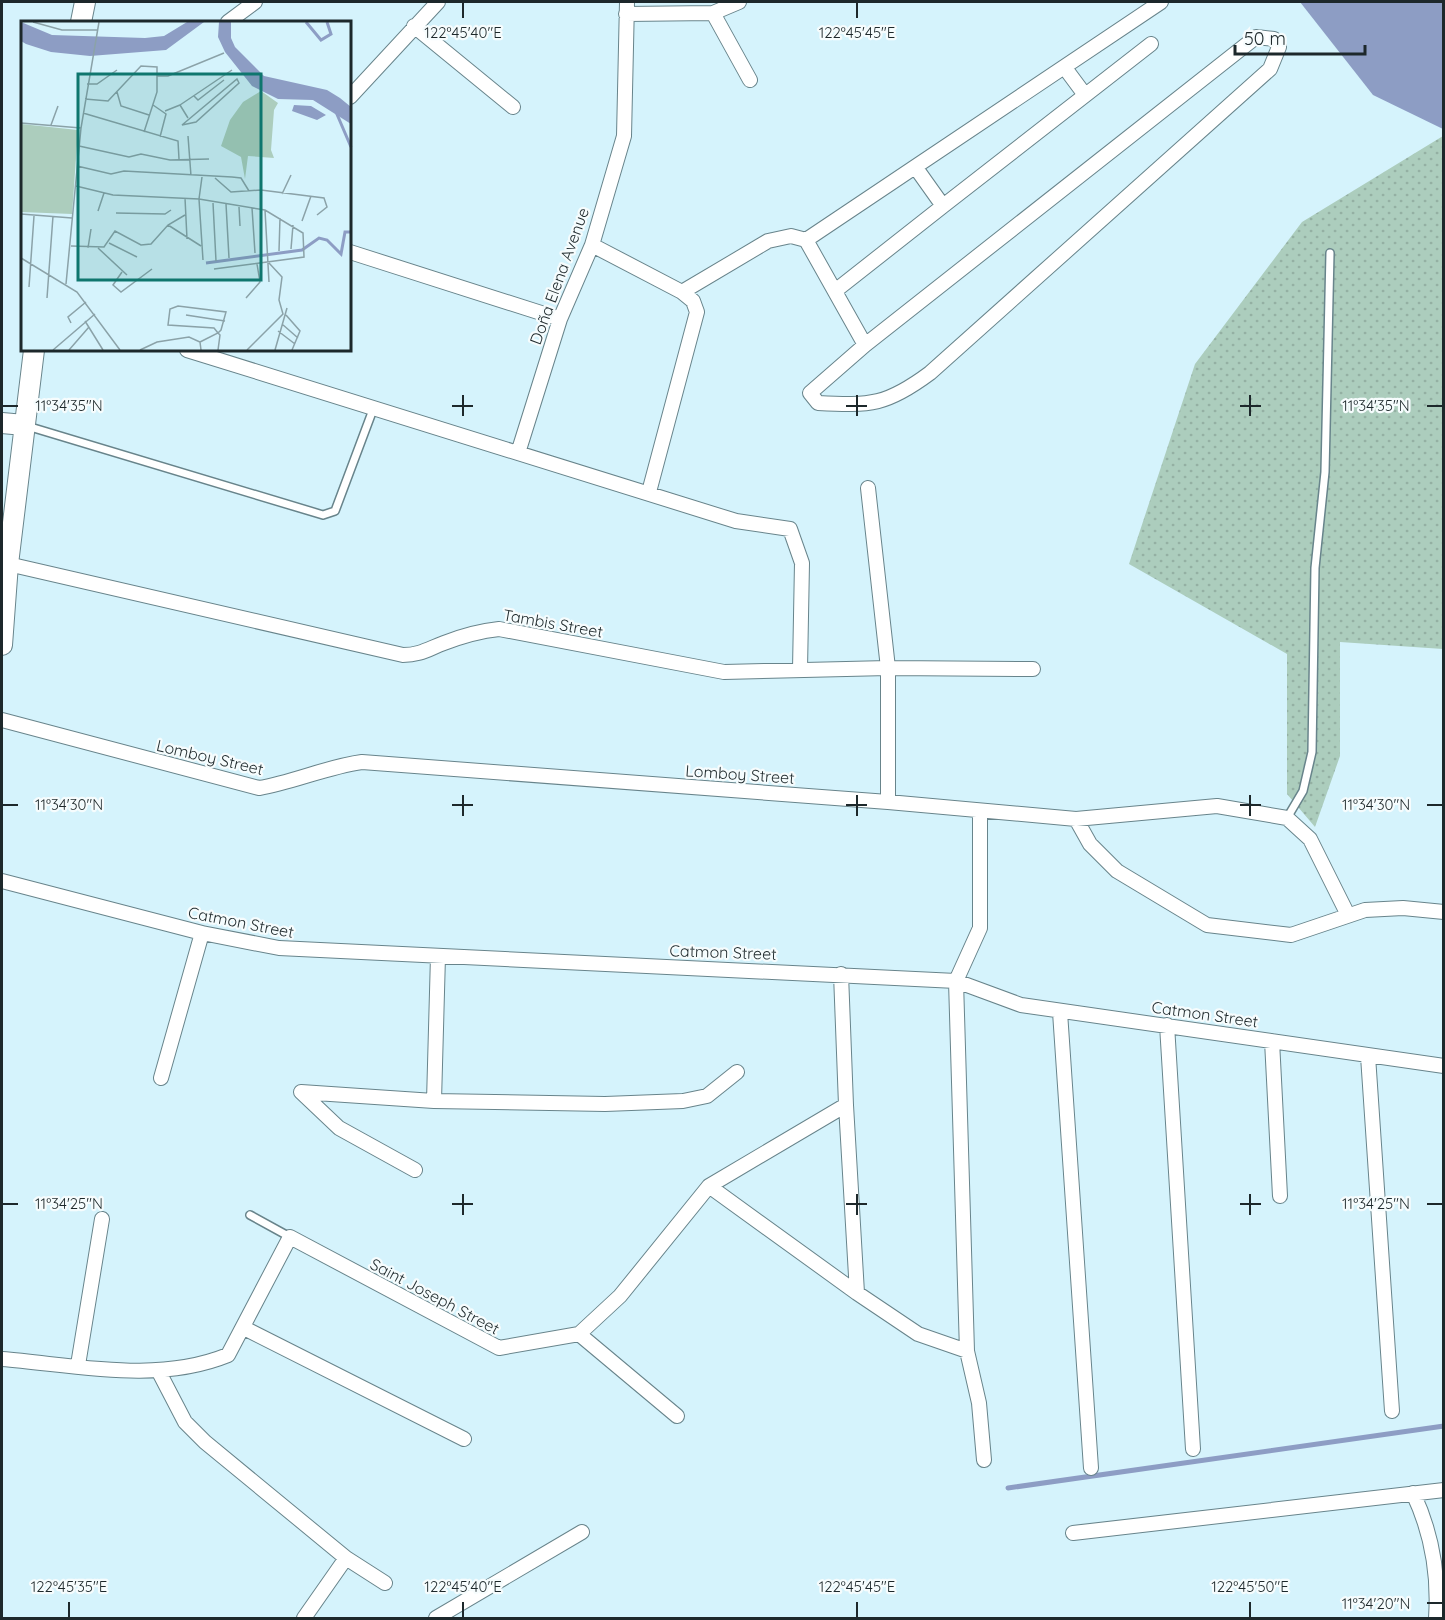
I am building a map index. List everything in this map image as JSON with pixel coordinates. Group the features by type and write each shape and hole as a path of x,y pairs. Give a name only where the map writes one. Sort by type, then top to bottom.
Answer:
{"main road":[{"path":"81,21 85,2"},
{"path":"2,645 8,564 34,351"},
{"path":"2,423 24,425"}],"street":[{"path":"229,21 255,2"},
{"path":"351,96 438,2"},
{"path":"627,8 713,13 739,2"},
{"path":"806,240 1161,2"},
{"name":"Doña Elena Avenue","path":"518,453 560,319 592,245 624,136 627,8"},
{"path":"713,13 750,80"},
{"path":"414,26 513,107"},
{"path":"1256,37 1274,39 1279,47 1270,69 930,373 900,395 878,402 818,404 810,393 865,345 1256,37"},
{"path":"835,291 1151,44"},
{"path":"1065,68 1085,95"},
{"path":"916,168 943,206"},
{"path":"682,292 768,241 791,236 806,240 865,345"},
{"path":"592,245 682,292 693,301 697,312 649,492"},
{"path":"351,252 560,319"},
{"path":"190,351 375,406 736,521 790,529 802,563 800,669"},
{"path":"868,488 888,668 888,802"},
{"name":"Tambis Street","path":"8,564 403,655 420,655 442,643 478,631 500,628 724,672 888,668 1033,669"},
{"name":"Lomboy Street","path":"2,720 259,788 286,783 334,766 362,762 888,802 1076,819 1217,806 1287,818"},
{"path":"980,812 980,928 956,981 967,1351 979,1403 984,1460"},
{"path":"1287,818 1310,839 1348,915"},
{"path":"1076,819 1090,843 1117,871 1207,925 1291,935 1324,926 1365,910 1403,909 1443,912"},
{"name":"Catmon Street","path":"2,881 202,933 279,948 956,981 1021,1005 1060,1012 1167,1025 1443,1066"},
{"path":"161,1078 202,933"},
{"path":"434,1101 438,956"},
{"path":"841,974 857,1293"},
{"path":"1060,1012 1091,1468"},
{"path":"1167,1025 1193,1449"},
{"path":"1272,1041 1280,1197"},
{"path":"1368,1056 1392,1411"},
{"path":"415,1170 339,1128 301,1092 434,1101 605,1104 683,1101 707,1096 737,1072"},
{"path":"677,1416 579,1334 620,1296 709,1186 846,1105"},
{"path":"709,1186 918,1334 967,1351"},
{"path":"78,1365 102,1219"},
{"path":"2,1359 159,1372 205,1364 228,1355 290,1237"},
{"name":"Saint Joseph Street","path":"290,1237 499,1348 579,1334"},
{"path":"244,1328 464,1439"},
{"path":"159,1372 185,1422 198,1435 346,1558 385,1583"},
{"path":"1073,1533 1443,1490"},
{"path":"1413,1493 1426,1520 1434,1550 1436,1618"},
{"path":"436,1618 582,1532"},
{"path":"304,1618 346,1558"}],"lane":[{"path":"1287,818 1303,791 1312,752 1315,568 1325,472 1330,253"},
{"path":"24,425 324,515 335,511 375,406"},
{"path":"249,1215 290,1237"}],"green space":[{"path":"1443,136 1443,649 1340,642 1340,756 1315,827 1287,794 1287,654 1129,564 1195,364 1302,222"}],"water":[{"path":"1300,2 1443,2 1443,129 1373,95"}],"waterway":[{"path":"1008,1488 1444,1426"}]}
